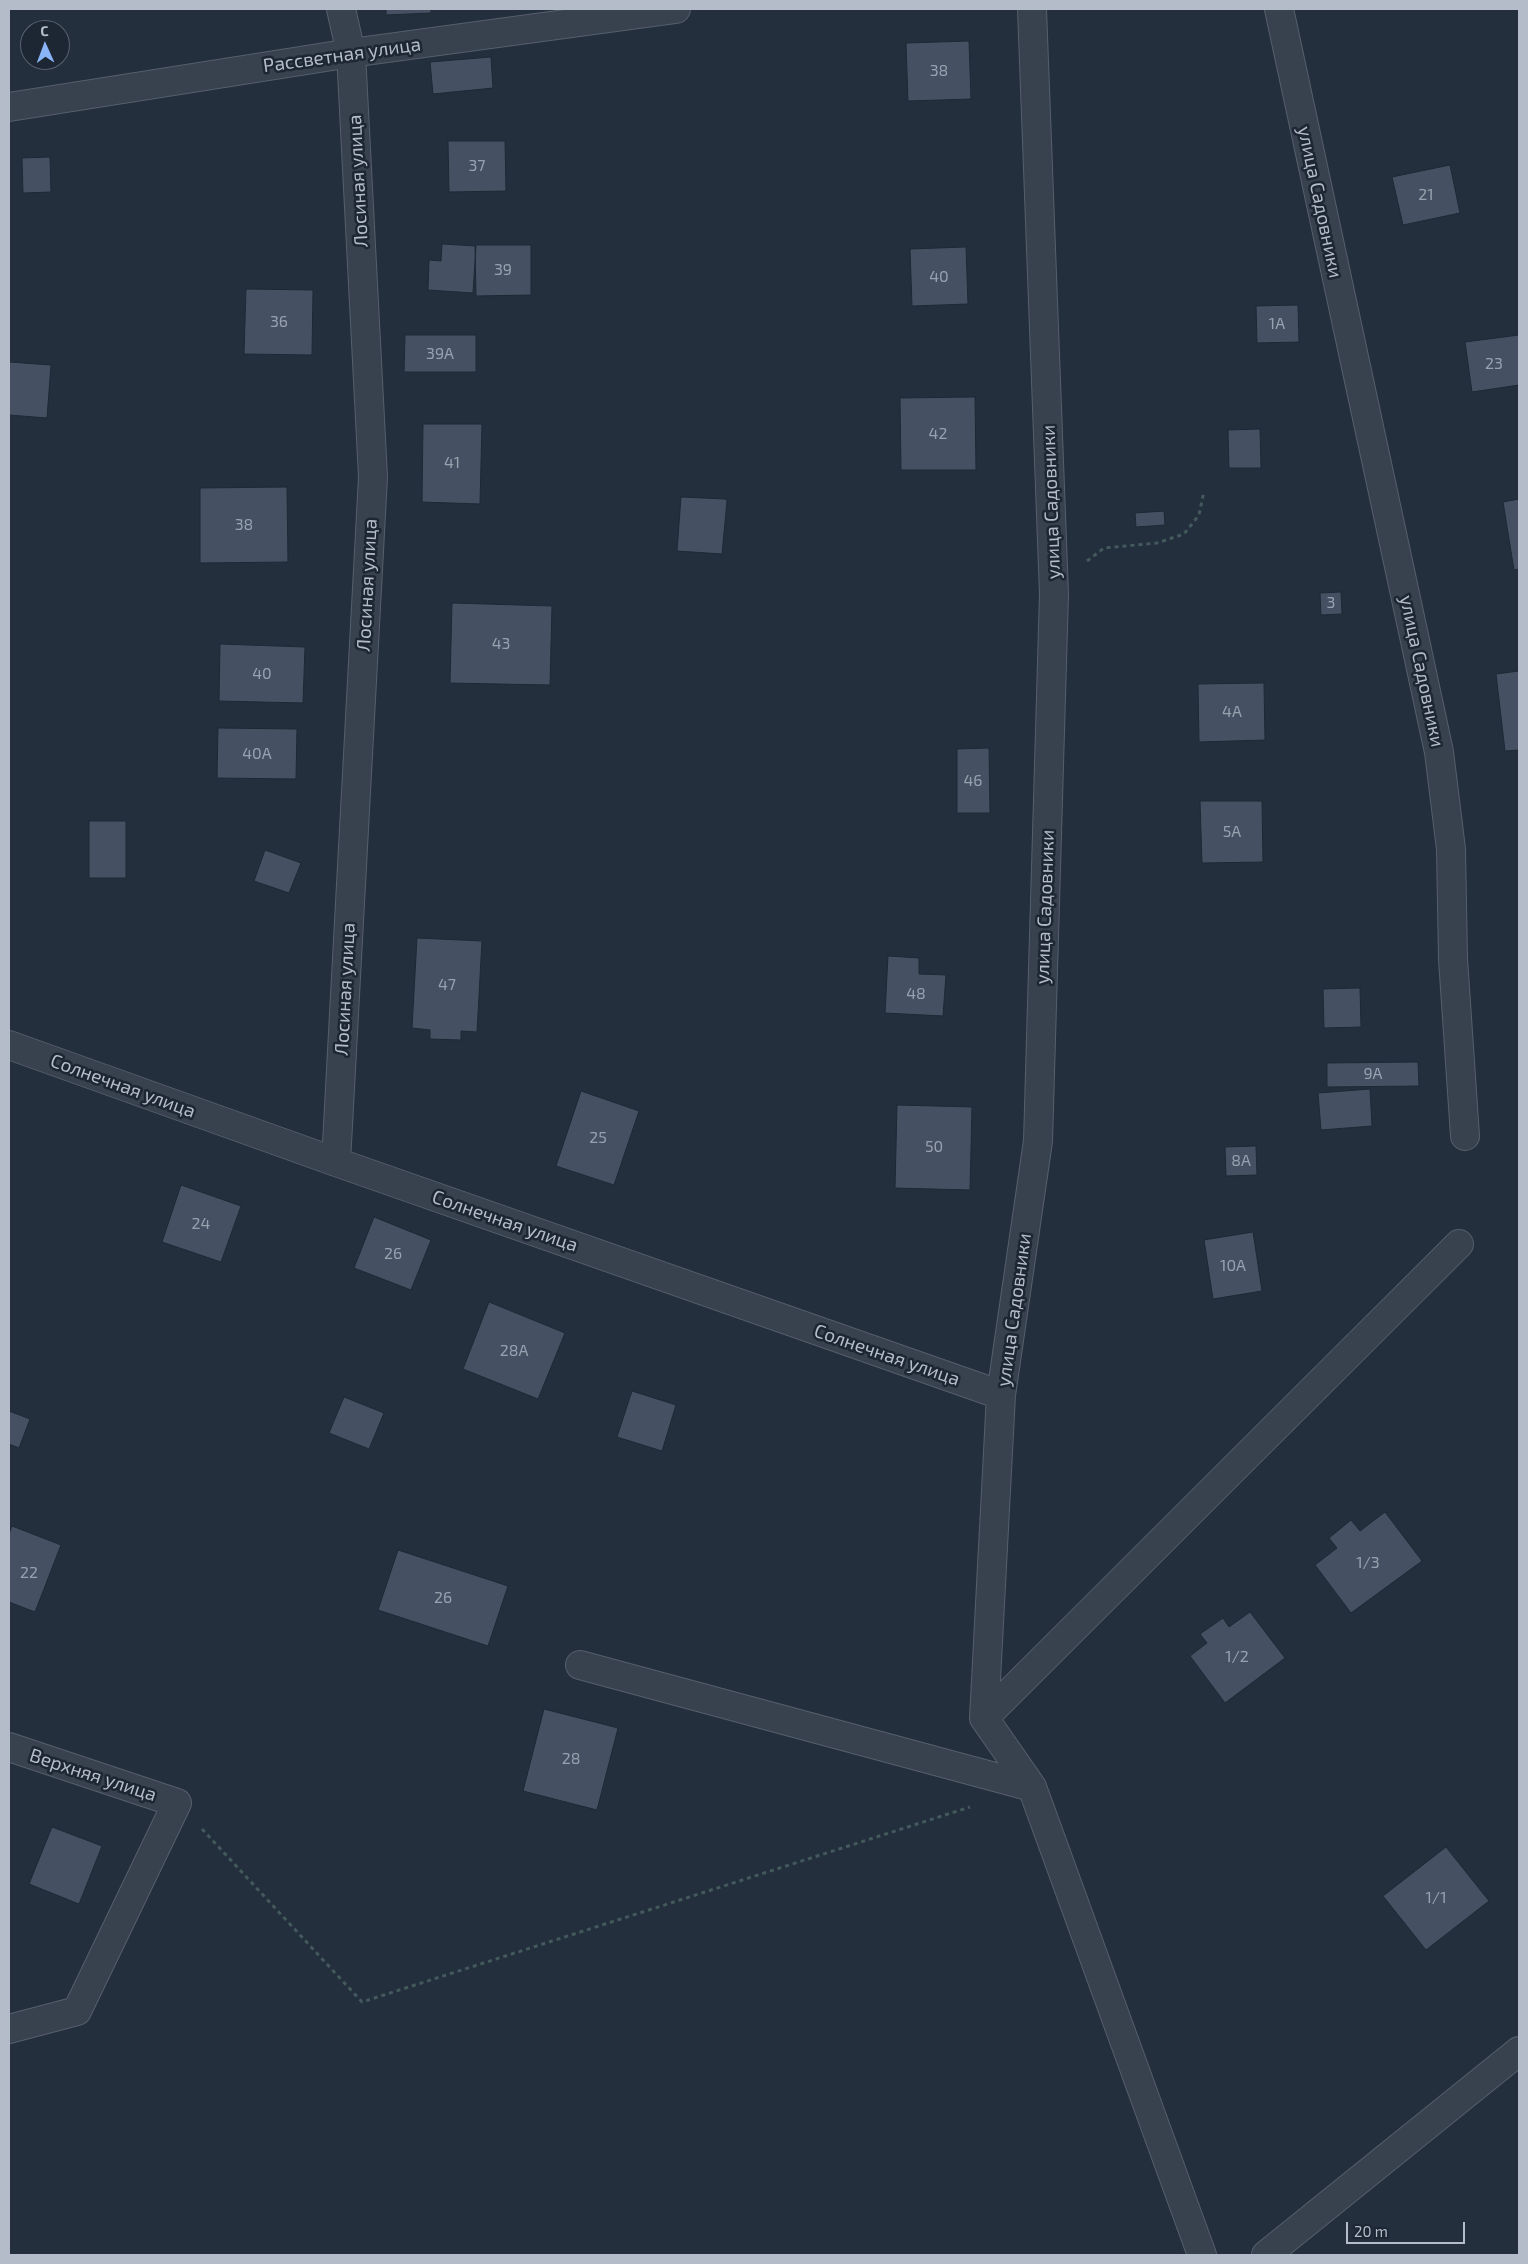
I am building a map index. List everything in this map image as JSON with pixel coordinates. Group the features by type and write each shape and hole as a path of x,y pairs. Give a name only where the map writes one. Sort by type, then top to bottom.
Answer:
{"street":[{"name":"Лосиная улица","path":"336,1162 373,477 351,53 341,9"},
{"name":"Рассветная улица","path":"9,107 351,53 676,9"},
{"name":"улица Садовники","path":"984,1718 1001,1395 1038,1142 1054,594 1032,9"},
{"name":"улица Садовники","path":"1279,9 1439,752 1451,850 1453,959 1465,1136"},
{"name":"Солнечная улица","path":"9,1045 336,1162 1001,1395"},
{"path":"1202,2255 1032,1787 984,1718 1458,1244"},
{"path":"580,1665 1032,1787"},
{"name":"Верхняя улица","path":"9,1747 177,1803"},
{"path":"9,2029 77,2011 177,1803"},
{"path":"1266,2255 1519,2051"}],"path":[{"path":"1054,594 1070,586 1086,562 1104,548 1157,543 1184,534 1199,515 1204,491"},
{"path":"177,1803 362,2002 976,1805"}],"building":[{"path":"386,9 431,9 431,13 386,15"},
{"path":"969,41 971,99 908,101 906,43"},
{"path":"491,57 493,88 433,94 430,62"},
{"path":"448,141 505,141 506,191 449,192"},
{"path":"50,157 51,192 23,193 22,158"},
{"path":"1450,165 1460,213 1403,225 1392,177"},
{"path":"442,244 476,246 473,293 428,290 429,260 441,261"},
{"path":"475,245 531,245 531,295 476,296"},
{"path":"966,247 968,304 912,306 910,249"},
{"path":"246,289 313,290 312,355 244,354"},
{"path":"1298,305 1299,342 1257,343 1256,306"},
{"path":"405,335 476,335 476,372 404,372"},
{"path":"1519,335 1519,385 1472,392 1465,342"},
{"path":"9,362 51,365 47,418 9,415"},
{"path":"975,397 976,470 901,470 900,398"},
{"path":"423,424 482,424 480,504 422,502"},
{"path":"1260,429 1261,468 1229,468 1228,430"},
{"path":"287,487 288,562 200,563 200,488"},
{"path":"681,497 725,499 727,501 722,554 677,551"},
{"path":"1519,499 1519,569 1514,570 1503,502"},
{"path":"1164,511 1165,525 1136,527 1135,513"},
{"path":"1341,592 1342,614 1321,615 1320,593"},
{"path":"452,603 552,606 550,685 450,683"},
{"path":"220,644 305,647 303,703 219,701"},
{"path":"1519,671 1519,750 1505,751 1496,674"},
{"path":"1264,683 1265,740 1199,742 1198,684"},
{"path":"218,728 297,729 296,779 217,778"},
{"path":"989,748 990,813 957,813 957,749"},
{"path":"1200,801 1262,801 1263,862 1202,863"},
{"path":"89,821 126,821 126,878 89,878"},
{"path":"265,850 301,863 289,893 254,881"},
{"path":"417,938 482,941 477,1032 461,1031 461,1040 430,1039 430,1030 412,1028"},
{"path":"888,956 919,958 919,974 946,975 943,1016 885,1013"},
{"path":"1360,988 1361,1027 1324,1028 1323,989"},
{"path":"1418,1062 1419,1086 1327,1087 1327,1063"},
{"path":"1370,1089 1372,1126 1321,1130 1318,1093"},
{"path":"581,1091 639,1111 614,1185 556,1166"},
{"path":"897,1105 972,1107 970,1190 895,1188"},
{"path":"1256,1146 1257,1175 1226,1176 1225,1147"},
{"path":"181,1185 241,1206 221,1262 162,1242"},
{"path":"374,1217 431,1240 411,1290 354,1268"},
{"path":"1253,1232 1262,1291 1213,1299 1204,1240"},
{"path":"489,1302 565,1333 538,1399 463,1369"},
{"path":"632,1391 676,1405 662,1451 617,1437"},
{"path":"344,1397 384,1413 369,1449 329,1433"},
{"path":"9,1411 30,1419 19,1448 9,1444"},
{"path":"1385,1512 1422,1561 1351,1613 1315,1565 1337,1548 1329,1538 1351,1520 1360,1531"},
{"path":"12,1526 61,1545 35,1612 9,1602 9,1534"},
{"path":"398,1550 508,1586 488,1646 378,1610"},
{"path":"1250,1612 1285,1658 1225,1703 1190,1656 1207,1643 1200,1634 1223,1618 1229,1627"},
{"path":"544,1709 618,1728 597,1810 523,1791"},
{"path":"52,1827 102,1846 79,1904 29,1884"},
{"path":"1446,1847 1489,1901 1426,1950 1383,1896"}]}
